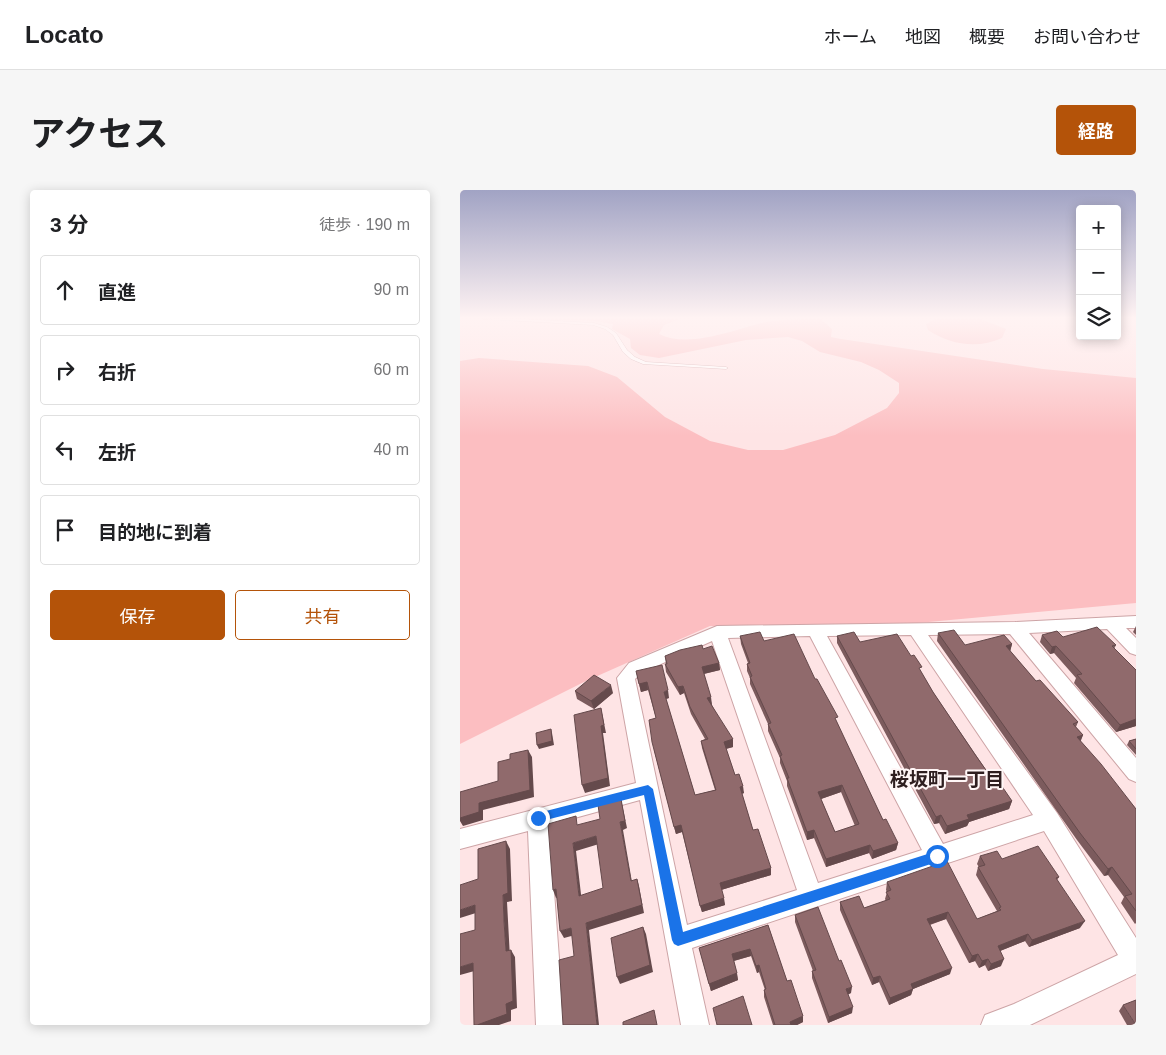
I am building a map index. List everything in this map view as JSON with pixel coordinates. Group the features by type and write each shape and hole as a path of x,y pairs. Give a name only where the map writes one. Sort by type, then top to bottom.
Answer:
{"street":[{"path":"695,1025 626,678 636,668 718,632 1015,628 1112,625 1136,622"},
{"path":"1112,625 1136,649"},
{"path":"1015,628 1136,773"},
{"path":"916,630 1050,820 1136,960 1019,1016 995,1025"},
{"path":"816,631 937,856"},
{"path":"718,632 811,897"},
{"path":"460,839 648,789"},
{"path":"538,818 550,1025"},
{"path":"678,940 1050,820"}],"lane":[{"path":"633,358 645,363 726,368"}],"shaded area":[{"path":"479,358 588,366 617,377 665,417 710,441 748,450 783,450 835,435 887,408 899,393 899,383 879,370 861,362 844,358 969,358 1043,369 1136,378 1136,603 885,626 710,626 586,681 460,744 460,361"}],"building":[{"path":"1097,627 1116,645 1112,646 1136,670 1136,719 1120,725 1077,675 1082,674 1056,646 1052,647 1042,635 1057,631 1063,637"},
{"path":"954,630 965,645 1004,635 1012,644 1006,646 1036,681 1040,680 1078,722 1073,724 1083,735 1077,737 1136,809 1136,911 1125,896 1132,894 1112,867 1108,869 1080,833 938,633"},
{"path":"760,632 764,641 794,634 815,679 817,679 838,717 835,718 883,820 886,819 898,843 873,851 870,845 826,859 814,830 807,832 787,778 789,778 780,756 782,755 768,724 771,723 750,677 752,676 747,664 750,663 740,636","holes":["842,785 859,824 835,832 818,792"]},
{"path":"854,632 860,642 897,634 911,656 914,655 922,667 919,668 933,692 974,753 995,783 999,782 1012,801 967,815 969,819 947,826 941,815 936,817 837,636"},
{"path":"702,645 703,649 712,646 719,663 702,667 711,697 707,698 733,739 724,742 735,775 739,774 743,786 740,787 753,830 758,829 771,868 720,883 724,898 700,906 681,825 674,827 652,742 649,720 656,718 647,682 639,684 636,671 662,665 668,690 664,692 695,795 716,790 701,741 708,739 690,707 683,686 678,687 665,664 667,664 665,656"},
{"path":"594,675 611,685 591,701 575,691"},
{"path":"601,708 604,725 601,726 608,778 582,785 574,715"},
{"path":"551,729 552,741 537,745 536,733"},
{"path":"1136,739 1136,749 1129,741"},
{"path":"528,750 530,790 479,803 479,812 460,818 460,792 498,781 498,762 510,759 510,754"},
{"path":"621,799 625,821 620,822 631,881 637,879 642,905 586,923 597,1025 563,1025 559,960 574,956 571,928 560,931 556,889 553,890 548,824 576,816 577,825 600,819 598,805","holes":["596,836 603,888 579,896 573,843"]},
{"path":"506,841 508,893 503,895 504,921 506,951 511,950 513,1001 506,1004 507,1014 474,1025 473,963 460,967 460,934 475,930 475,905 460,910 460,885 478,879 478,849"},
{"path":"1038,846 1059,877 1056,878 1085,921 1032,940 1028,934 998,946 1004,959 991,964 988,959 982,961 978,954 972,956 948,912 927,919 952,968 911,984 913,989 890,998 880,976 873,978 840,902 859,896 864,908 890,899 886,892 891,890 887,882 947,861 977,919 1001,910 978,867 985,865 980,856 997,851 1002,859"},
{"path":"818,907 839,961 841,960 852,987 846,989 853,1007 829,1017 812,971 816,970 795,915"},
{"path":"768,925 787,981 791,980 803,1016 790,1022 791,1025 775,1025 764,990 766,989 759,965 756,966 750,949 732,954 737,973 709,984 699,948"},
{"path":"643,927 650,965 617,977 611,938"},
{"path":"743,996 752,1025 717,1025 713,1008"},
{"path":"1136,1000 1136,1025 1123,1005"},
{"path":"654,1010 657,1025 623,1025 623,1022"}],"district":[{"name":"桜坂町一丁目","path":"947,779"}],"route":[{"path":"538,818 648,789 678,940 937,856"}]}
